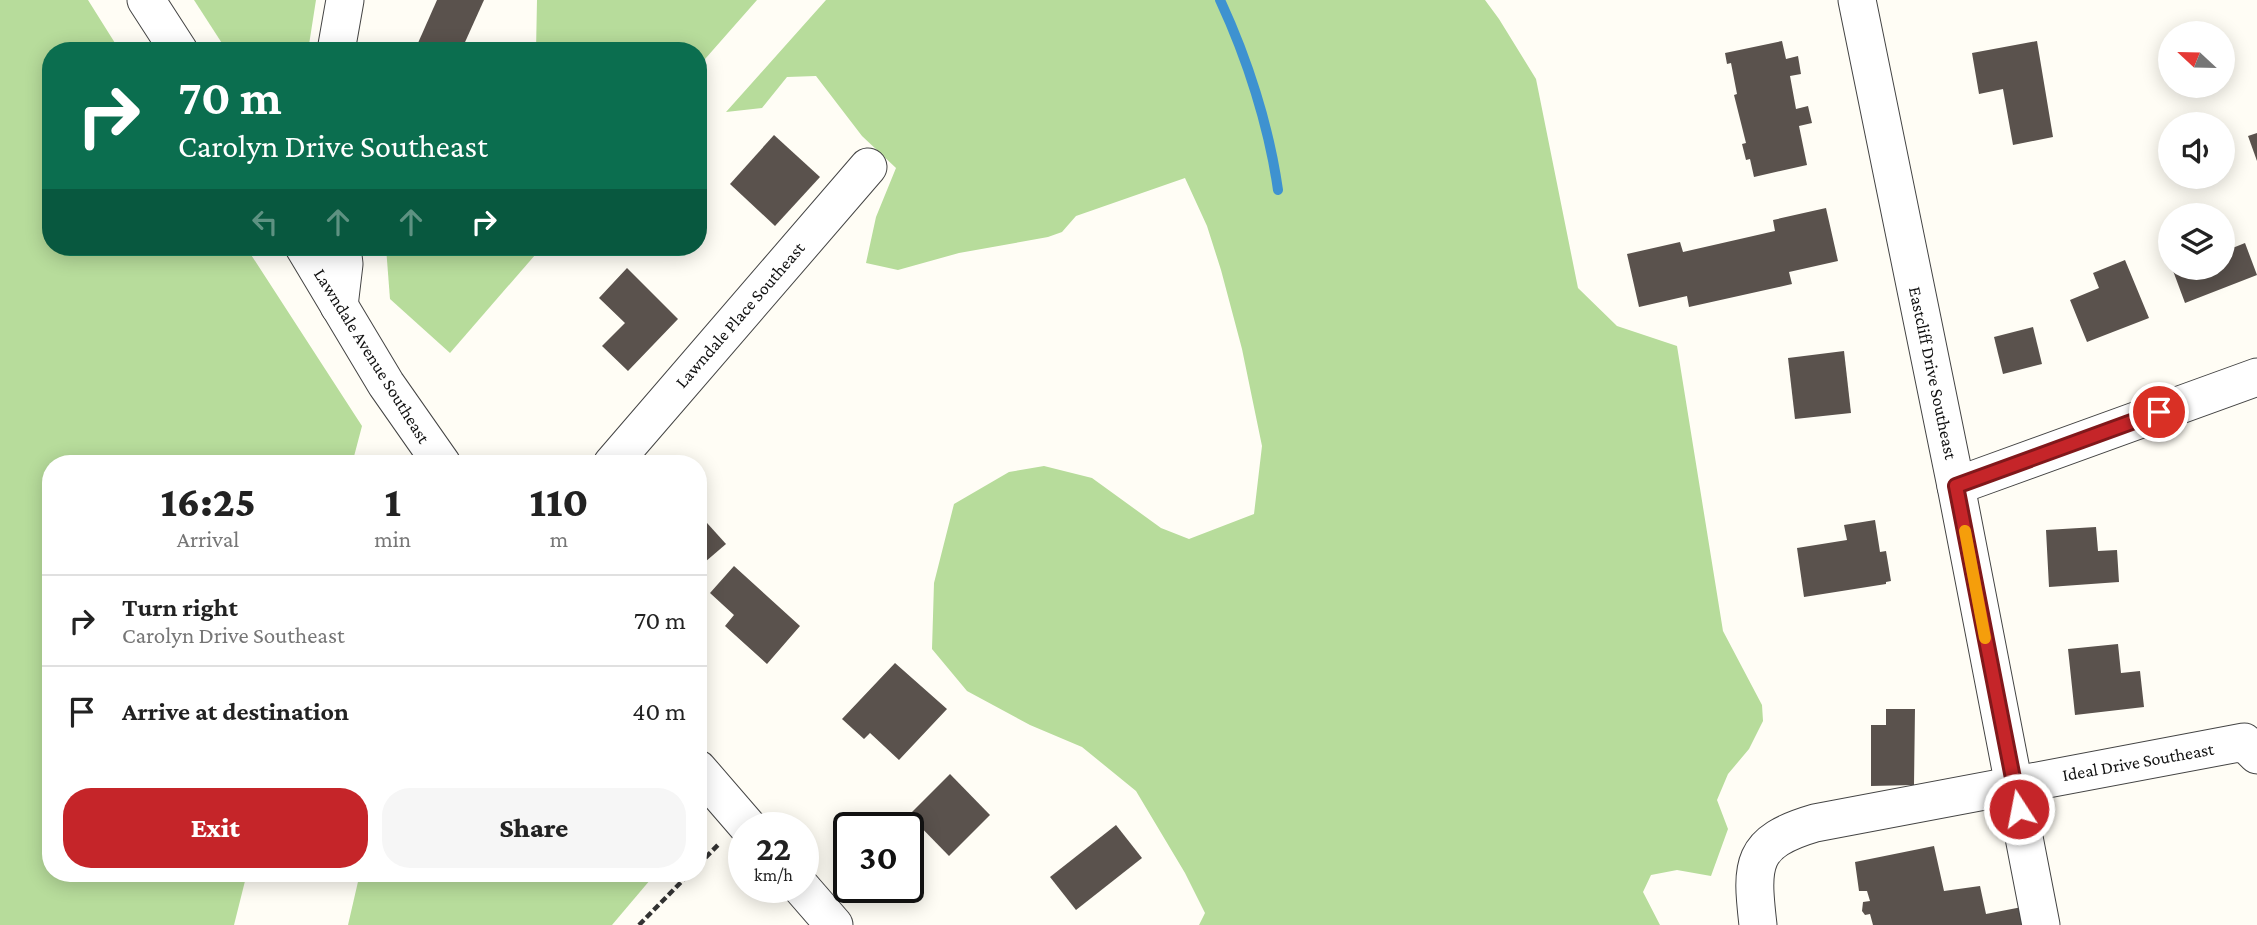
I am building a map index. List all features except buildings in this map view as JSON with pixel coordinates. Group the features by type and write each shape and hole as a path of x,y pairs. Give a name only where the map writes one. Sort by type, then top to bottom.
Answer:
{"street":[{"path":"146,0 173,42"},
{"path":"338,42 345,0"},
{"name":"Eastcliff Drive Southeast","path":"1857,0 1956,486 2041,925"},
{"name":"Lawndale Place Southeast","path":"620,455 868,167"},
{"name":"Lawndale Avenue Southeast","path":"309,256 386,384 436,455"},
{"path":"339,306 343,256"},
{"path":"1956,486 2257,377"},
{"name":"Ideal Drive Southeast","path":"2014,785 2244,742 2257,755"},
{"path":"707,783 728,816"},
{"path":"1758,925 1754,885 1760,853 1786,831 1815,823 2014,785"},
{"path":"815,903 834,925"}],"path":[{"path":"707,858 728,840"},
{"path":"639,925 681,882"}],"green space":[{"path":"0,0 88,0 114,42 42,42 42,256 252,256 362,426 354,455 42,455 42,882 245,882 234,925 0,925"},
{"path":"194,0 316,0 309,42 221,42"},
{"path":"537,0 757,0 707,57 707,42 536,42"},
{"path":"826,0 1485,0 1536,79 1578,288 1617,326 1677,346 1723,631 1762,705 1763,721 1749,749 1728,774 1717,800 1728,829 1711,876 1677,870 1651,875 1643,892 1660,925 1199,925 1205,913 1185,873 1136,791 1082,747 1030,725 967,691 932,649 934,583 954,504 1009,472 1044,466 1092,478 1161,528 1189,539 1254,514 1262,446 1242,349 1221,270 1207,226 1185,178 1076,216 1062,232 1048,237 959,253 898,270 866,263 876,217 896,168 862,136 816,76 787,77 762,108 726,112"},
{"path":"387,256 534,256 450,353 390,299"},
{"path":"358,882 648,882 612,925 348,925"}],"waterway":[{"path":"1220,0 1256,93 1278,190"}],"slow traffic":[{"path":"1965,531 1985,638"}],"route":[{"path":"2019,809 1956,486 2159,412"}]}
